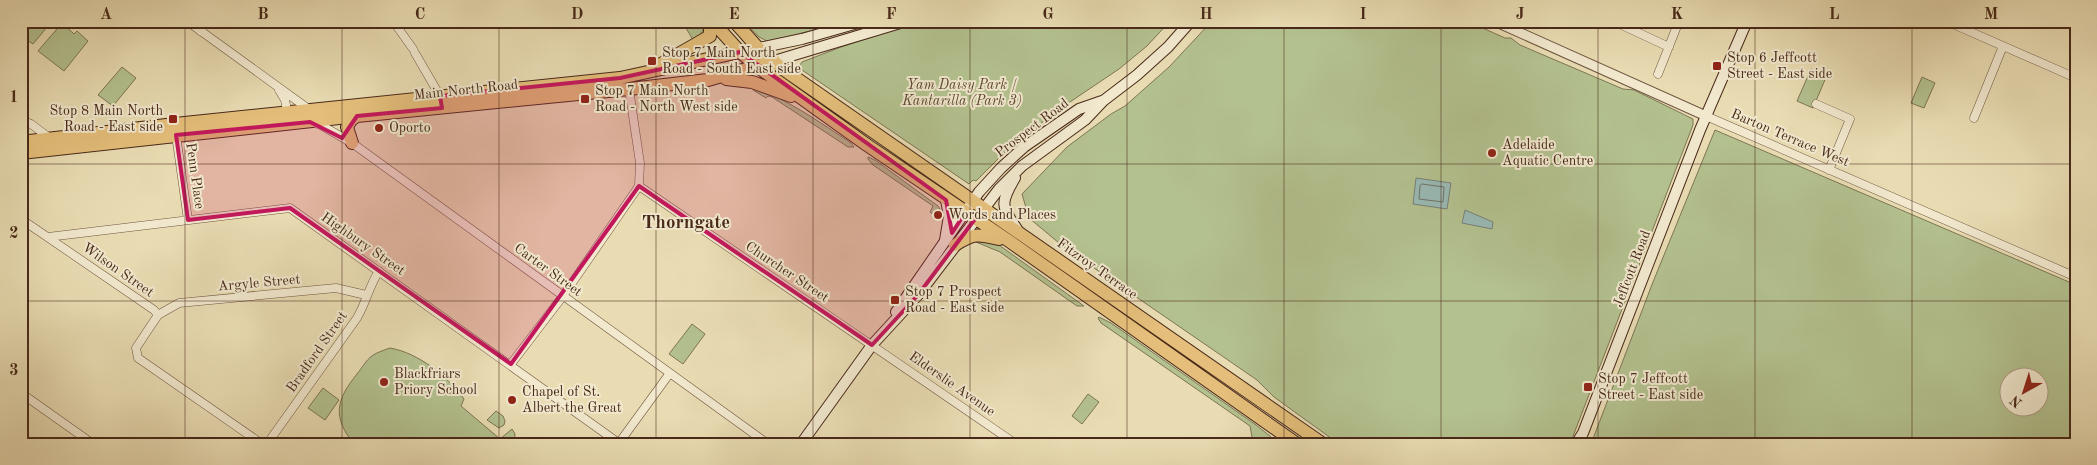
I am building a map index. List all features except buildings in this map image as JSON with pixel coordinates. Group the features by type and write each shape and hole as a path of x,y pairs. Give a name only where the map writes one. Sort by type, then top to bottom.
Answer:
{"highway":[{"name":"Fitzroy Terrace","path":"711,21 740,52 758,67 1220,390 1283,440 1297,444"},
{"path":"633,75 669,60 705,41 710,36 711,21"},
{"name":"Fitzroy Terrace","path":"734,21 758,48 774,62 1323,444"},
{"name":"Main North Road","path":"310,116 357,116 441,102 633,75 740,52"},
{"name":"Main North Road","path":"21,142 176,130 441,102 629,89 708,80 774,62"},
{"path":"708,80 734,79 752,82 810,104"},
{"path":"352,144 347,127 351,120 357,116"},
{"name":"Main North Road","path":"21,153 176,130"},
{"path":"867,145 875,134"},
{"path":"950,243 975,235 1009,241"},
{"path":"1094,286 1098,305"},
{"path":"1159,330 1157,339 1204,371 1220,390"},
{"path":"1248,392 1260,410 1283,425 1283,440"}],"main road":[{"name":"Main North Road","path":"740,52 802,39 865,21"},
{"name":"Main North Road","path":"774,62 907,21"},
{"name":"Prospect Road","path":"978,204 1022,166 1085,120 1103,101 1147,67 1191,21"},
{"name":"Jeffcott Road","path":"1580,444 1706,116 1747,21"},
{"name":"Prospect Road","path":"801,444 872,345 918,295 950,243 1001,168 1024,147 1079,110 1103,101"},
{"path":"1020,232 1006,213 1004,205 1009,188 1022,166"},
{"path":"946,200 949,216 950,243"},
{"name":"Jeffcott Road","path":"1576,444 1583,433"}],"street":[{"name":"Carter Street","path":"187,21 277,86 321,125 352,144 768,444"},
{"path":"200,31 208,21"},
{"path":"393,21 414,51 441,102"},
{"name":"Barton Terrace West","path":"1494,21 1515,25 1706,116 2076,277"},
{"path":"1613,21 1669,47"},
{"path":"1658,74 1679,21"},
{"path":"1946,21 2076,78"},
{"path":"1974,118 2004,46"},
{"path":"277,86 285,100 288,118"},
{"path":"511,364 563,296 639,186 640,163 629,89"},
{"path":"1816,104 1850,119 1829,170"},
{"path":"23,122 31,124 51,139"},
{"name":"Penn Place","path":"176,130 188,220"},
{"name":"Churcher Street","path":"639,186 872,345"},
{"name":"Highbury Street","path":"48,237 290,208 511,364 619,443"},
{"name":"Wilson Street","path":"21,218 154,310 158,315 136,348 138,358 262,444"},
{"name":"Bradford Street","path":"267,444 363,309 366,295 380,271"},
{"name":"Argyle Street","path":"158,315 179,303 336,288 366,295"},
{"name":"Elderslie Avenue","path":"872,345 1016,444"},
{"path":"619,443 670,373"},
{"path":"21,393 93,444"}],"highlighted area":[{"path":"740,52 946,200 952,233 965,213 975,219 918,295 872,345 639,186 511,364 290,208 188,220 176,135 310,122 342,138 357,116 442,108 440,96 620,78"}],"green space":[{"path":"28,21 52,21 33,44 21,36 21,30"},
{"path":"682,21 703,21 705,24 701,34 693,40"},
{"path":"744,21 853,21 767,41 759,37"},
{"name":"Yam Daisy Park / Kantarilla (Park 3)","path":"921,21 1170,21 1147,46 1119,69 1061,108 1008,149 976,181 973,180 969,184 802,70 800,65 802,62 841,47"},
{"path":"1212,21 1467,21 1505,38 1511,38 1520,45 1623,89 1634,90 1693,119 1693,125 1570,444 1339,444 1274,397 1257,380 1065,248 1029,218 1022,194 1067,147 1111,114 1125,106 1169,67"},
{"path":"62,23 74,34 77,31 88,41 64,71 38,51"},
{"path":"122,67 136,78 113,106 98,95"},
{"path":"1811,69 1827,75 1813,108 1797,101"},
{"path":"1922,77 1935,83 1924,108 1911,103"},
{"path":"755,87 804,112 851,143 854,147 848,147 772,97 768,96 766,98 753,90"},
{"path":"1715,130 2076,285 2076,444 1591,444 1653,282"},
{"path":"868,157 875,160 938,206 944,216 939,220 930,212 933,206 873,165"},
{"path":"976,242 992,242 999,245 1084,306 1077,306 1000,252"},
{"path":"1099,317 1111,323 1256,425 1270,436 1275,444 1262,444 1252,437 1250,426 1101,323"},
{"path":"692,324 705,334 683,364 669,354"},
{"path":"390,348 412,355 432,367 450,382 464,399 461,406 500,439 512,429 515,434 514,444 354,444 342,425 339,409 341,400 350,383 368,360 376,353"},
{"path":"323,388 339,400 325,420 308,408"},
{"path":"1088,394 1099,402 1082,424 1072,416"},
{"path":"496,411 503,416 505,421 504,425 499,428 487,420"}],"water":[{"path":"1416,178 1451,183 1447,209 1413,204"},
{"path":"1465,210 1493,222 1492,229 1462,223"}],"place":[{"name":"Stop 7 Main North Road - South East side","path":"652,61"},
{"name":"Stop 6 Jeffcott Street - East side","path":"1717,66"},
{"name":"Stop 7 Main North Road - North West side","path":"585,99"},
{"name":"Stop 8 Main North Road - East side","path":"173,119"},
{"name":"Oporto","path":"379,128"},
{"name":"Adelaide Aquatic Centre","path":"1492,153"},
{"name":"Words and Places","path":"938,215"},
{"name":"Stop 7 Prospect Road - East side","path":"895,300"},
{"name":"Blackfriars Priory School","path":"384,382"},
{"name":"Stop 7 Jeffcott Street - East side","path":"1588,387"},
{"name":"Chapel of St. Albert the Great","path":"512,400"}],"district":[{"name":"Thorngate","path":"686,223"}]}
